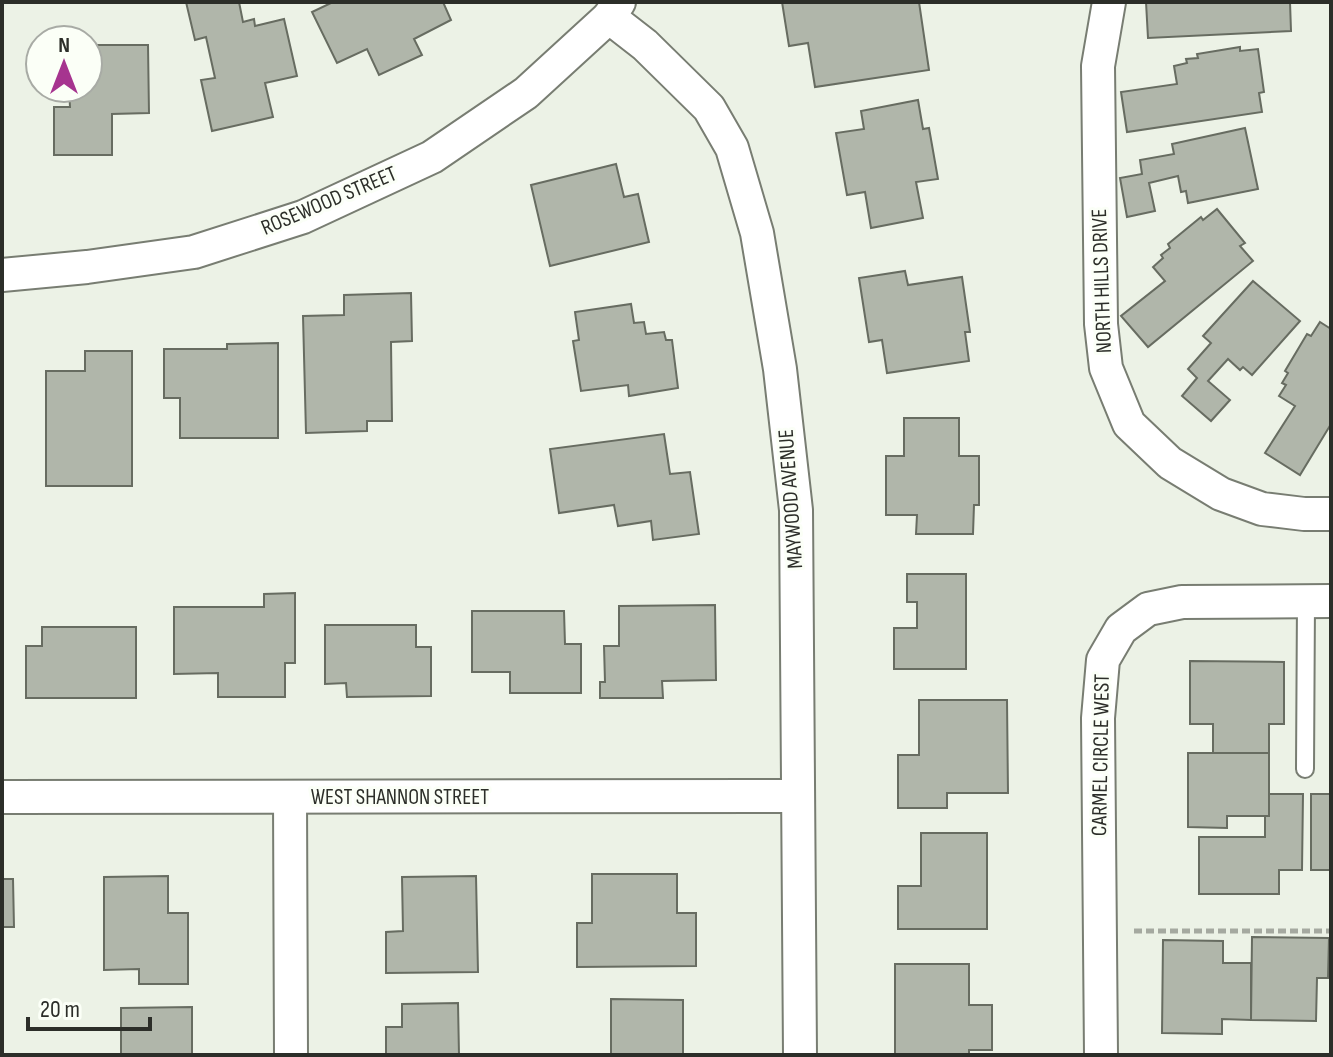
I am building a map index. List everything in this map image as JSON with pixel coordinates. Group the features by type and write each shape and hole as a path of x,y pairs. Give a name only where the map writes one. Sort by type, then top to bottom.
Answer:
{"street":[{"name":"NORTH HILLS DRIVE","path":"1109,2 1098,66 1101,324 1106,368 1129,424 1170,463 1221,494 1262,509 1331,514"},
{"name":"ROSEWOOD STREET","path":"2,275 194,252 303,217 432,157 526,93 614,10"},
{"name":"MAYWOOD AVENUE","path":"614,10 709,108 732,148 757,233 780,369 796,510 800,1055"},
{"name":"CARMEL CIRCLE WEST","path":"1101,1055 1098,718 1103,660 1121,629 1148,609 1182,602 1319,601"},
{"name":"WEST SHANNON STREET","path":"2,797 798,796"},
{"path":"290,797 291,1055"}],"lane":[{"path":"1305,769 1319,601"}],"path":[{"path":"1125,931 1331,931"}],"building":[{"path":"186,2 239,2 243,22 254,19 255,26 284,19 297,76 265,83 273,117 212,131 201,80 215,78 206,37 195,40"},
{"path":"333,2 443,2 451,20 414,39 422,55 379,75 367,49 337,63 312,12"},
{"path":"782,2 919,2 929,70 815,87 808,43 789,46"},
{"path":"1146,2 1290,2 1291,31 1148,38"},
{"path":"104,45 148,45 149,113 112,114 112,155 54,155 54,107 70,107 70,104 104,104"},
{"path":"1240,47 1240,51 1258,49 1264,92 1259,93 1262,112 1127,132 1121,92 1177,84 1174,66 1187,63 1186,59 1198,58 1197,54"},
{"path":"918,100 923,129 929,128 938,179 916,182 923,218 871,228 865,192 847,195 836,133 864,129 861,111"},
{"path":"1245,128 1258,189 1188,203 1186,191 1181,192 1178,176 1149,183 1155,211 1127,217 1120,178 1142,174 1140,160 1174,154 1172,144"},
{"path":"616,164 624,197 638,194 649,242 550,266 531,185"},
{"path":"1217,209 1245,243 1240,246 1253,261 1148,347 1121,316 1165,281 1153,267 1170,248 1168,244 1201,217 1203,220"},
{"path":"905,271 908,285 962,277 970,332 965,332 969,361 887,373 882,340 869,342 859,278"},
{"path":"1253,281 1300,321 1252,375 1243,367 1240,370 1228,359 1208,381 1230,400 1211,421 1182,396 1197,378 1188,369 1211,343 1203,336"},
{"path":"411,293 412,341 391,342 392,421 367,421 367,431 306,433 303,316 344,315 344,295"},
{"path":"631,304 634,323 644,322 646,334 664,332 666,340 672,340 678,388 629,396 628,385 581,391 573,341 579,340 575,312"},
{"path":"1320,322 1331,329 1331,424 1300,475 1265,453 1295,406 1279,396 1286,385 1282,383 1288,373 1285,371 1307,334 1311,336"},
{"path":"278,343 278,438 180,438 180,398 164,398 164,349 227,349 227,344"},
{"path":"85,351 132,351 132,486 46,486 46,371 85,371"},
{"path":"904,418 959,418 959,456 979,456 979,505 974,505 973,534 916,534 917,515 886,515 886,456 904,456"},
{"path":"664,434 670,474 690,472 699,534 653,540 651,521 618,526 614,505 559,513 550,449"},
{"path":"907,574 966,574 966,669 894,669 894,628 917,628 917,602 907,602"},
{"path":"295,593 295,663 285,663 285,697 218,697 218,673 174,674 174,607 264,607 264,594"},
{"path":"715,605 716,680 662,681 663,698 600,698 600,682 605,682 604,646 619,646 619,606"},
{"path":"472,611 564,611 565,644 581,644 581,693 510,693 510,672 472,672"},
{"path":"325,625 416,625 416,647 431,647 431,696 347,697 346,683 325,684"},
{"path":"42,627 136,627 136,698 26,698 26,646 42,646"},
{"path":"1190,661 1284,662 1284,724 1269,724 1269,753 1213,753 1213,724 1190,724"},
{"path":"919,700 1007,700 1008,793 947,793 947,808 898,808 898,755 919,755"},
{"path":"1188,753 1269,753 1269,816 1227,816 1227,828 1188,827"},
{"path":"1269,794 1303,794 1302,870 1279,870 1279,894 1199,894 1199,837 1265,837"},
{"path":"1311,794 1331,794 1331,870 1311,870"},
{"path":"921,833 987,833 987,929 898,929 898,886 921,886"},
{"path":"592,874 677,874 677,913 696,913 696,966 577,967 577,923 592,923"},
{"path":"168,876 168,913 188,913 188,984 139,984 139,969 104,970 104,877"},
{"path":"476,876 478,972 386,973 386,932 403,931 402,877"},
{"path":"2,879 13,879 14,927 2,927"},
{"path":"1252,937 1329,938 1328,978 1317,978 1316,1021 1251,1020"},
{"path":"1163,940 1223,941 1223,963 1251,963 1251,1020 1222,1019 1222,1034 1162,1033"},
{"path":"895,964 969,964 969,1005 992,1005 992,1050 969,1050 969,1055 895,1055"},
{"path":"611,999 683,1000 683,1054 701,1055 611,1055"},
{"path":"458,1003 459,1055 386,1055 386,1027 402,1027 402,1004"},
{"path":"192,1007 192,1055 121,1055 121,1008"}]}
